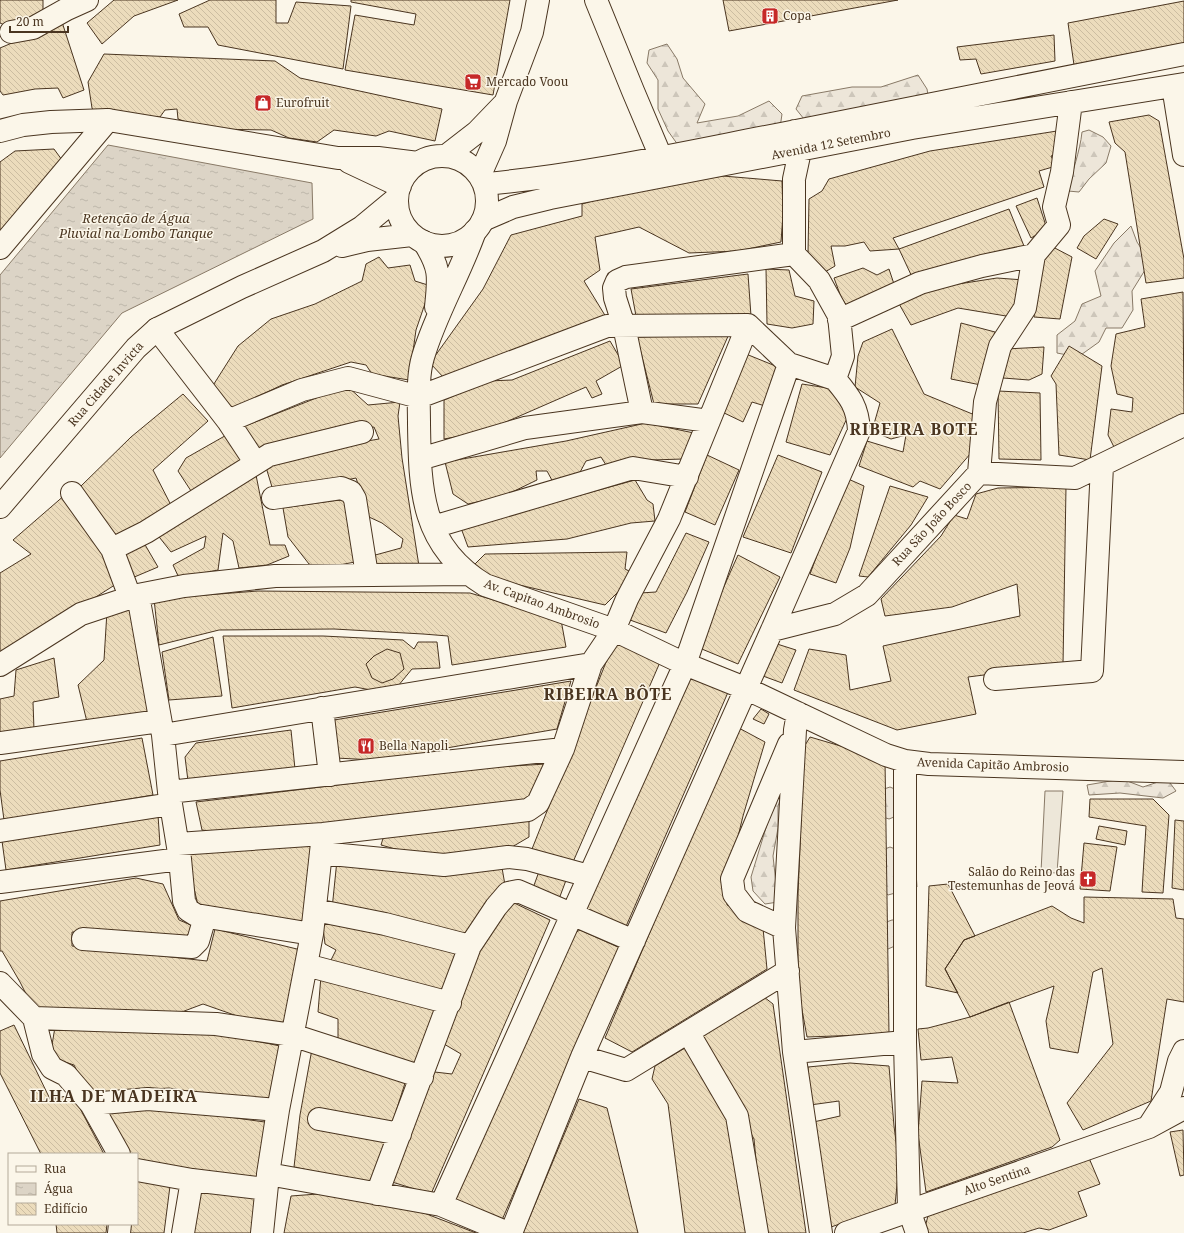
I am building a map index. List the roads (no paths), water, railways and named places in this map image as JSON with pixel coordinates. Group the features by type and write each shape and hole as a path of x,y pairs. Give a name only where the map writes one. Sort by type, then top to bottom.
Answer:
{"street":[{"path":"11,32 33,28 66,4 87,0"},
{"path":"482,179 495,141 506,101 532,32 538,0"},
{"path":"596,0 665,166"},
{"name":"Avenida 12 Setembro","path":"797,141 907,110 1184,54"},
{"path":"1178,85 1184,155"},
{"name":"Avenida 12 Setembro","path":"479,226 498,213 529,203 665,166 797,141 928,125 1178,85"},
{"path":"446,156 477,132 491,119 506,101"},
{"path":"979,473 985,402 1000,346 1025,308 1034,255 1059,225 1054,207 1062,172 1071,102"},
{"path":"0,131 23,125 51,122 108,120 338,158 378,158 418,163"},
{"path":"0,248 108,120"},
{"path":"797,141 794,179 794,254 820,280 839,316 843,356 835,379"},
{"path":"446,156 459,159 470,165 482,179 488,196 487,209 479,226 464,240 451,245 438,246 418,238 403,224 398,212 398,192 407,173 418,163 431,157 446,156"},
{"path":"338,158 370,170 398,192"},
{"name":"Avenida 12 Setembro","path":"482,179 543,177 665,166"},
{"name":"Rua Cidade Invicta","path":"0,507 136,348 157,329 242,287 323,251 362,227 398,192"},
{"name":"Av. Capitao Ambrosio","path":"479,226 433,328 423,359 419,397 420,458 424,500 433,527 446,552 468,574 485,585 614,630 685,664 747,689"},
{"name":"Rua Cidade Invicta","path":"323,251 367,240 418,238"},
{"name":"Av. Capitao Ambrosio","path":"418,238 434,257 439,278 433,328"},
{"path":"642,412 624,326 615,298 614,288 617,281 626,277 794,254"},
{"path":"839,320 920,283 982,266 1034,255"},
{"path":"138,1170 192,1180 267,1182 377,1194 440,1205 509,1233 582,1057 747,689 859,431 859,416 853,402 835,379 789,364 748,325 607,326 419,397 348,378 302,390 228,421"},
{"path":"0,882 179,851 322,843 528,810 538,803 563,749 591,664 614,630 627,599 669,519 748,325"},
{"path":"157,329 228,421 255,462"},
{"path":"440,1205 685,664 789,364"},
{"path":"420,458 525,428 642,412 709,421"},
{"name":"Rua São João Bosco","path":"772,630 835,614 867,596 979,473 1075,478 1184,426"},
{"path":"112,549 146,532 255,462 269,455 362,432"},
{"path":"995,679 1092,671 1102,466"},
{"path":"433,527 633,468 687,477"},
{"path":"273,498 341,488 351,492 355,499 367,575"},
{"path":"72,493 112,549 134,596 162,728 170,798 179,851 184,901 188,910 196,915 205,917 312,934"},
{"path":"0,665 81,614 134,596 184,586 275,576 468,574"},
{"path":"0,743 162,728 322,708 591,664"},
{"name":"Avenida Capitão Ambrosio","path":"747,689 796,722 905,761 929,764 1184,772"},
{"path":"322,708 330,775"},
{"path":"796,722 784,928 794,1052 821,1233"},
{"path":"784,928 746,911 734,894 732,878 796,722"},
{"path":"0,831 170,798 330,775 563,749"},
{"path":"905,761 905,1042 909,1210 917,1233"},
{"path":"322,843 444,865 508,857 527,859 589,876"},
{"path":"262,1233 267,1182 278,1110 312,934 322,843"},
{"path":"518,891 527,859"},
{"path":"377,1194 450,1003 470,946 496,907 508,893 518,891 634,941"},
{"path":"315,910 385,924 470,946"},
{"path":"83,938 192,947 198,941 205,917"},
{"path":"306,965 450,1003"},
{"path":"582,1057 626,1070 788,971"},
{"path":"0,983 34,1018 43,1054 52,1068 66,1075 91,1104 118,1153"},
{"path":"34,1018 216,1024 292,1035 422,1076"},
{"path":"688,1032 737,1116 757,1233"},
{"path":"794,1052 905,1042"},
{"path":"1181,1056 1182,1083 1184,1086"},
{"path":"1149,1127 1171,1092 1181,1056"},
{"path":"91,1104 148,1099 278,1110"},
{"name":"Alto Sentina","path":"846,1233 1149,1127 1184,1108"},
{"path":"319,1119 400,1134"},
{"path":"183,1233 192,1180"}],"water":[{"name":"Retenção de Água Pluvial na Lombo Tanque","path":"108,145 312,183 313,219 122,313 0,458 0,275"}],"place":[{"name":"Copa","path":"770,16"},
{"name":"Mercado Voou","path":"473,82"},
{"name":"Eurofruit","path":"263,103"},
{"name":"Bella Napoli","path":"366,746"},
{"name":"Salão do Reino das Testemunhas de Jeová","path":"1088,879"}],"district":[{"name":"RIBEIRA BOTE","path":"914,429"},
{"name":"RIBEIRA BÔTE","path":"608,694"},
{"name":"ILHA DE MADEIRA","path":"114,1096"}]}
